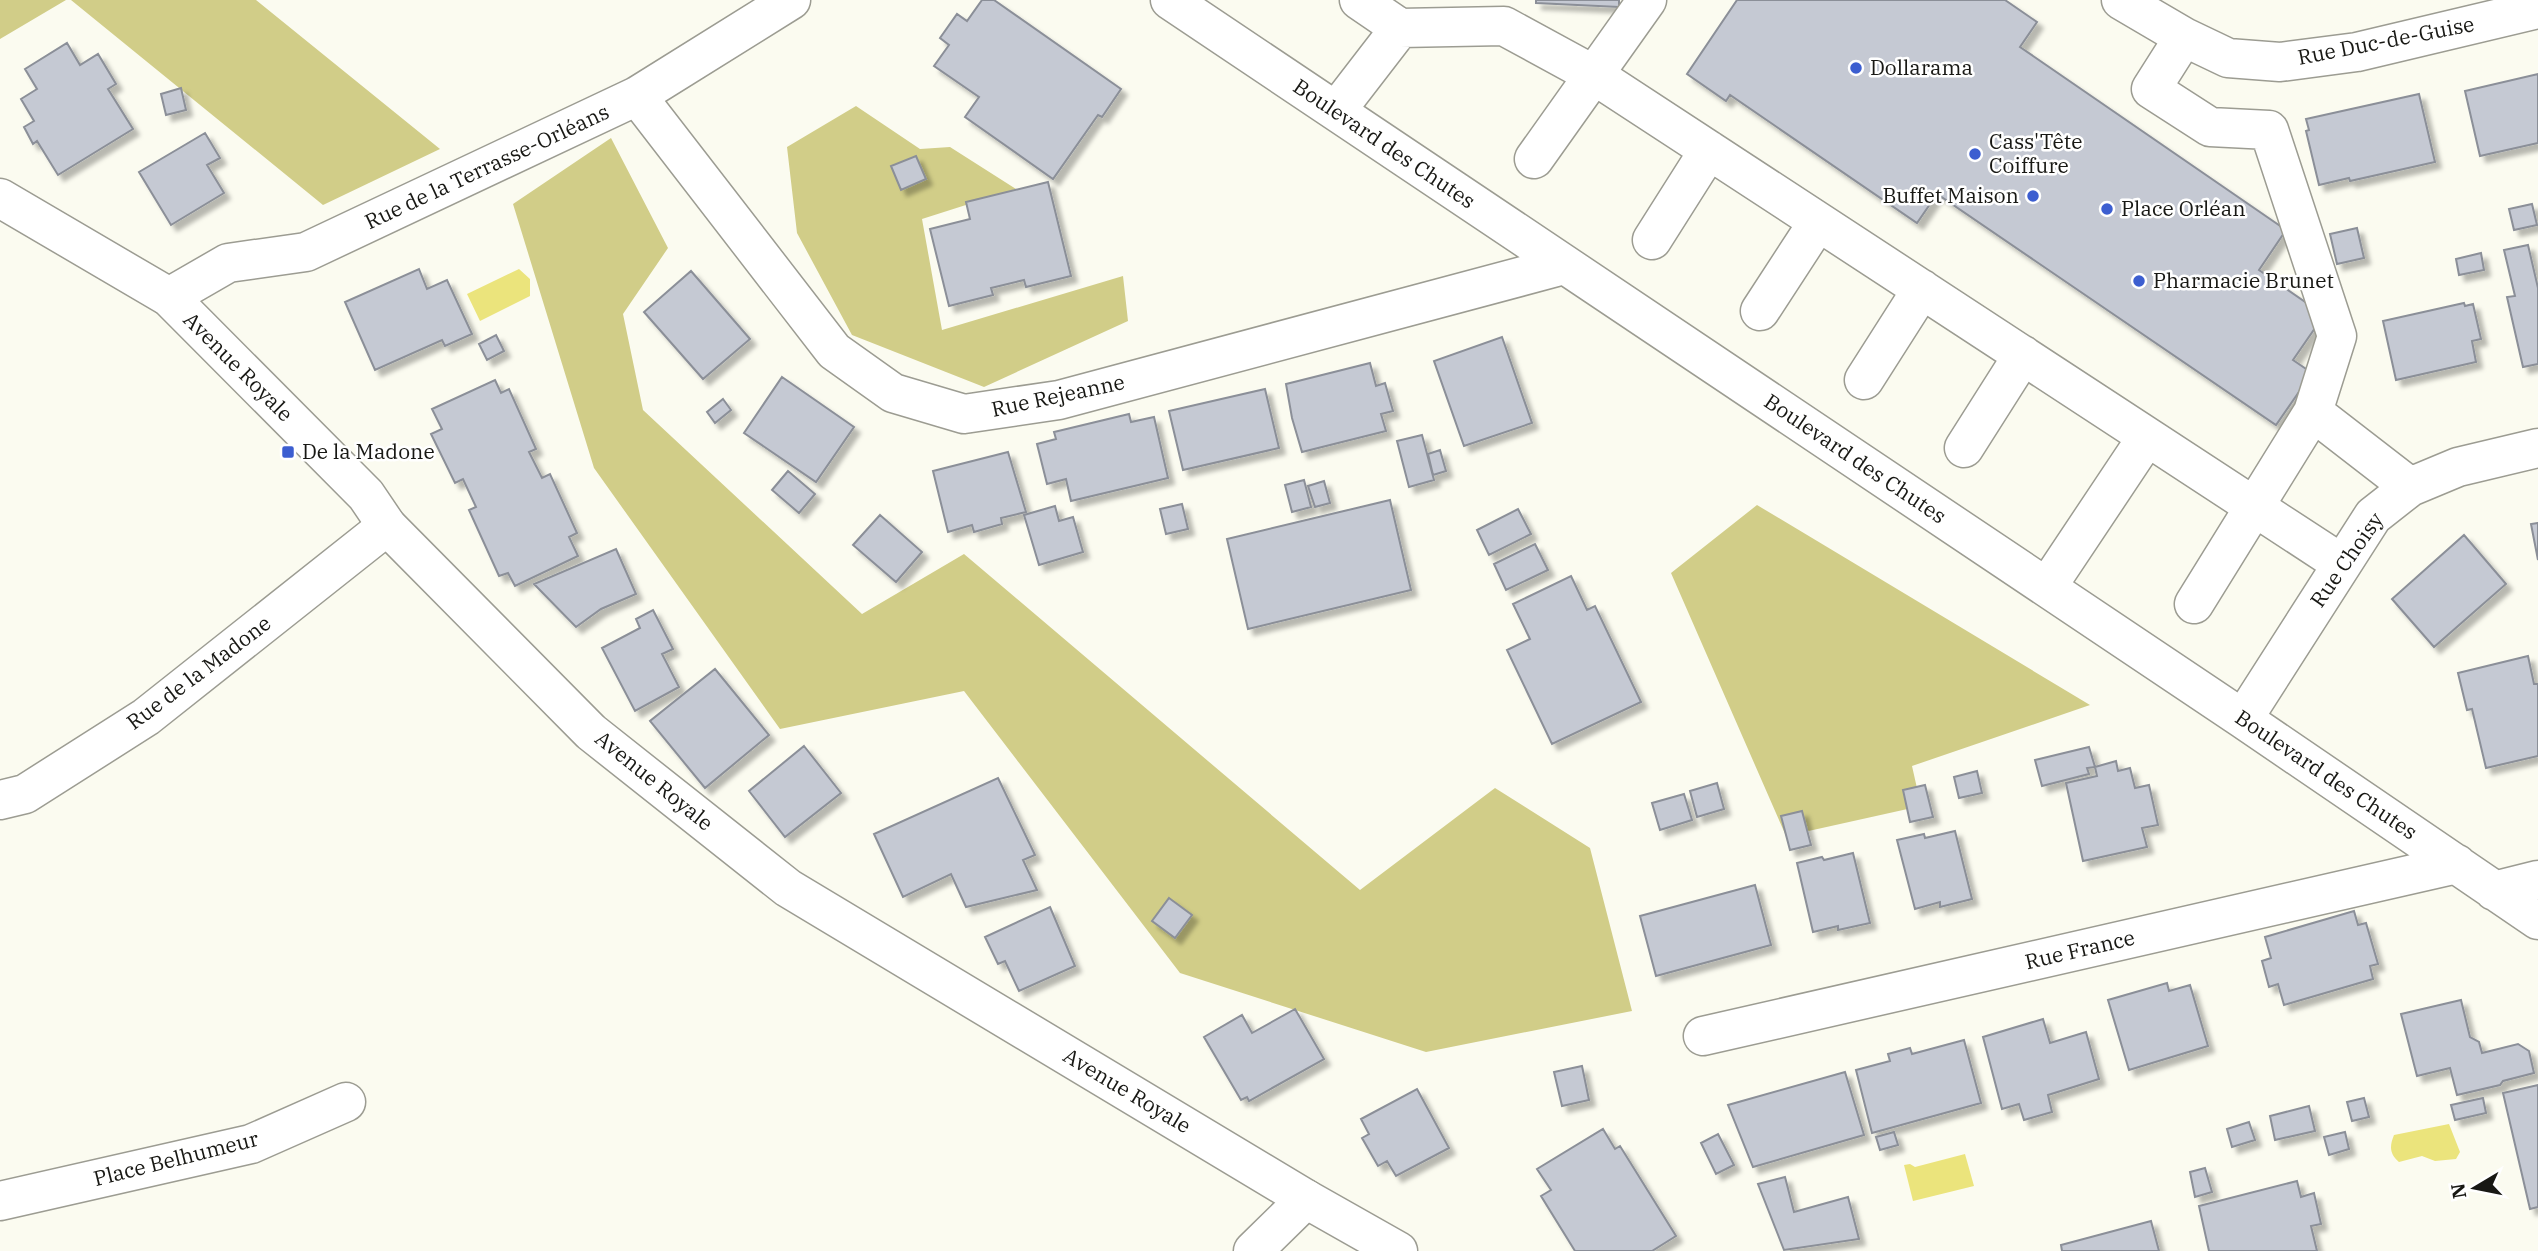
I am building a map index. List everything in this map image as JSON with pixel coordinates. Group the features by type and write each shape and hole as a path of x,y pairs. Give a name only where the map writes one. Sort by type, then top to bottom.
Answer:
{"street":[{"name":"Rue de la Terrasse-Orléans","path":"169,297 228,262 306,252 637,96 790,0"},
{"name":"Boulevard des Chutes","path":"1170,0 2047,587 2538,920"},
{"path":"1359,0 1400,28 1505,13 1594,75 2342,564"},
{"path":"1534,159 1647,0"},
{"name":"Rue Duc-de-Guise","path":"2120,0 2184,37 2228,58 2280,62 2357,52 2538,9"},
{"path":"1336,111 1400,28"},
{"path":"2184,37 2151,89 2210,127 2269,130 2337,336 2313,412 2194,604"},
{"name":"Rue Rejeanne","path":"637,96 834,351 893,393 964,414 1059,400 1564,265"},
{"path":"1652,240 1709,150"},
{"name":"Avenue Royale","path":"6,209 169,297 366,495 387,526 592,732 788,888 1306,1199 1398,1251"},
{"path":"1760,311 1818,222"},
{"path":"1864,380 1922,289"},
{"path":"1964,448 2023,355"},
{"path":"2313,412 2410,487"},
{"path":"2047,587 2147,437"},
{"name":"Rue Choisy","path":"2243,719 2373,516 2410,487 2458,467 2538,448"},
{"name":"Rue de la Madone","path":"0,800 25,794 146,717 387,526"},
{"name":"Rue France","path":"1703,1036 2457,864"},
{"path":"2494,891 2538,880"},
{"name":"Place Belhumeur","path":"0,1202 251,1144 346,1102"},
{"path":"1253,1251 1306,1199"}],"shaded area":[{"path":"0,0 66,0 0,39"},
{"path":"71,0 256,0 440,149 323,205"},
{"path":"856,106 920,149 950,147 1016,189 922,219 942,330 1123,276 1128,321 984,387 852,335 797,233 787,147"},
{"path":"611,138 668,248 623,314 643,410 862,614 964,554 1360,890 1495,788 1590,848 1632,1011 1426,1052 1180,973 964,691 780,729 594,468 513,204"},
{"path":"519,269 530,279 530,296 480,321 467,294"},
{"path":"1757,505 2090,705 1912,766 1921,806 1786,836 1671,573"},
{"path":"2449,1124 2460,1152 2456,1159 2435,1161 2422,1156 2399,1162 2392,1153 2394,1135"},
{"path":"1965,1154 1974,1186 1913,1201 1904,1165 1915,1167"}],"building":[{"path":"982,0 994,0 1121,89 1102,117 1098,115 1053,179 965,117 979,97 934,66 949,45 940,38 957,14 967,21"},
{"path":"1536,0 1619,0 1619,7 1536,3"},
{"name":"Place Orléan","path":"1737,0 2005,0 2037,22 2020,47 2286,230 2259,270 2324,315 2293,360 2312,373 2276,425 1937,194 1917,223 1730,95 1726,101 1687,74"},
{"path":"67,43 80,65 98,54 116,84 108,89 133,129 58,175 37,141 33,144 24,127 34,121 21,99 37,89 25,69"},
{"path":"2538,74 2538,143 2480,156 2465,91"},
{"path":"181,88 186,110 166,115 161,94"},
{"path":"2419,94 2435,162 2350,181 2349,178 2319,185 2306,131 2309,130 2306,119"},
{"path":"205,133 220,158 207,165 224,193 171,225 139,172"},
{"path":"916,156 926,179 901,190 891,166"},
{"path":"1048,182 1071,276 1026,287 1024,280 991,288 993,295 949,306 930,229 970,219 966,202"},
{"path":"2532,204 2537,225 2514,230 2509,209"},
{"path":"2357,228 2364,258 2337,264 2330,234"},
{"path":"2528,245 2538,288 2538,364 2523,367 2507,297 2515,296 2504,250"},
{"path":"2481,253 2484,270 2459,275 2456,259"},
{"path":"419,269 427,289 447,280 472,334 445,346 442,340 375,370 345,302"},
{"path":"691,271 750,339 703,379 644,312"},
{"path":"2464,303 2465,306 2473,304 2481,339 2472,341 2476,362 2396,380 2383,321"},
{"path":"496,335 504,351 487,360 479,344"},
{"path":"1502,337 1532,423 1464,446 1434,361"},
{"path":"1370,363 1376,386 1385,383 1393,411 1381,414 1386,431 1302,452 1286,384"},
{"path":"782,377 854,427 816,482 744,433"},
{"path":"495,380 501,393 509,389 536,449 529,452 542,478 550,474 577,533 569,537 578,556 515,586 508,573 499,576 469,510 476,507 463,479 455,483 431,434 442,429 432,409"},
{"path":"1265,389 1279,448 1183,470 1169,411"},
{"path":"723,399 731,410 715,423 707,412"},
{"path":"1129,414 1131,422 1154,417 1168,478 1071,501 1066,479 1047,484 1037,444 1056,439 1054,432"},
{"path":"1422,435 1434,480 1409,487 1397,441"},
{"path":"1440,450 1446,471 1433,475 1428,454"},
{"path":"1008,452 1026,512 1001,518 1002,524 974,532 972,525 948,532 933,471"},
{"path":"788,471 815,494 799,513 772,490"},
{"path":"1304,480 1311,507 1292,512 1285,485"},
{"path":"1324,481 1330,503 1315,507 1308,486"},
{"path":"1390,500 1411,590 1248,629 1227,539"},
{"path":"1182,504 1188,529 1166,534 1160,509"},
{"path":"1055,506 1059,521 1073,517 1083,552 1039,565 1024,515"},
{"path":"1518,509 1531,534 1489,555 1477,530"},
{"path":"880,515 922,552 896,582 853,545"},
{"path":"2538,523 2538,560 2531,524"},
{"path":"2464,535 2506,584 2434,647 2392,599"},
{"path":"1535,544 1548,570 1506,590 1494,564"},
{"path":"616,549 636,594 601,609 576,627 534,584"},
{"path":"1571,576 1587,610 1595,606 1641,702 1552,744 1507,650 1530,639 1513,604"},
{"path":"653,610 673,649 662,654 679,687 635,711 602,648 640,628 636,619"},
{"path":"2528,656 2534,684 2538,684 2538,756 2486,768 2472,709 2467,710 2458,673"},
{"path":"715,669 769,735 705,788 650,721"},
{"path":"804,746 841,793 785,837 749,791"},
{"path":"2089,747 2095,767 2087,768 2089,774 2042,786 2035,760"},
{"path":"2116,761 2118,771 2130,768 2135,788 2149,785 2158,825 2142,828 2147,847 2083,861 2066,783 2097,776 2095,767"},
{"path":"1977,771 1982,793 1959,798 1954,777"},
{"path":"998,778 1035,855 1023,860 1037,890 966,907 951,874 903,897 874,834"},
{"path":"1717,783 1724,809 1697,817 1690,791"},
{"path":"1925,785 1933,817 1910,822 1903,790"},
{"path":"1684,794 1692,820 1660,830 1652,803"},
{"path":"1802,811 1811,845 1790,850 1781,816"},
{"path":"1955,831 1972,899 1940,907 1940,902 1915,909 1897,840 1924,834 1925,838"},
{"path":"1853,853 1870,923 1813,932 1797,863"},
{"path":"1755,885 1771,945 1656,976 1640,916"},
{"path":"1169,898 1192,915 1175,938 1152,921"},
{"path":"1050,907 1075,966 1019,991 1005,961 998,964 985,937"},
{"path":"2354,911 2358,925 2366,923 2378,964 2370,966 2373,979 2284,1005 2278,984 2269,987 2262,961 2271,958 2265,937"},
{"path":"2167,983 2169,991 2190,985 2208,1046 2129,1070 2108,1000"},
{"path":"2461,1000 2470,1037 2479,1042 2482,1053 2518,1044 2529,1051 2534,1073 2503,1081 2500,1085 2457,1095 2450,1068 2417,1076 2401,1014"},
{"path":"1295,1009 1324,1059 1249,1101 1247,1097 1241,1100 1204,1037 1242,1015 1252,1033"},
{"path":"2043,1019 2050,1043 2086,1032 2099,1079 2048,1095 2052,1112 2024,1120 2019,1104 2002,1109 1983,1037"},
{"path":"1964,1040 1981,1103 1872,1133 1856,1070 1890,1061 1888,1054 1910,1048 1912,1054"},
{"path":"1582,1066 1589,1100 1562,1106 1554,1072"},
{"path":"1845,1072 1864,1135 1753,1167 1728,1105"},
{"path":"2538,1085 2538,1207 2530,1209 2503,1093"},
{"path":"1417,1089 1449,1148 1396,1176 1387,1161 1378,1166 1362,1138 1369,1134 1361,1119"},
{"path":"2364,1098 2369,1117 2352,1121 2347,1102"},
{"path":"2483,1098 2486,1113 2455,1120 2451,1105"},
{"path":"2309,1106 2315,1131 2275,1140 2270,1116"},
{"path":"2249,1122 2255,1140 2232,1147 2227,1129"},
{"path":"1603,1129 1615,1149 1620,1146 1676,1236 1652,1251 1575,1251 1541,1196 1551,1190 1537,1169"},
{"path":"1894,1132 1898,1145 1880,1150 1876,1137"},
{"path":"2345,1132 2349,1149 2329,1155 2324,1137"},
{"path":"1718,1134 1734,1165 1716,1174 1701,1143"},
{"path":"2205,1168 2212,1192 2195,1197 2190,1172"},
{"path":"1785,1177 1794,1212 1848,1197 1859,1239 1784,1250 1758,1184"},
{"path":"2297,1181 2301,1197 2314,1193 2321,1224 2311,1226 2317,1251 2209,1251 2199,1206"},
{"path":"2151,1221 2159,1251 2062,1251 2061,1245"}],"place":[{"name":"Dollarama","path":"1856,68"},
{"name":"Cass'Tête Coiffure","path":"1975,154"},
{"name":"Buffet Maison","path":"2033,196"},
{"name":"Place Orléan","path":"2107,209"},
{"name":"Pharmacie Brunet","path":"2139,281"},
{"name":"De la Madone","path":"288,452"}]}
